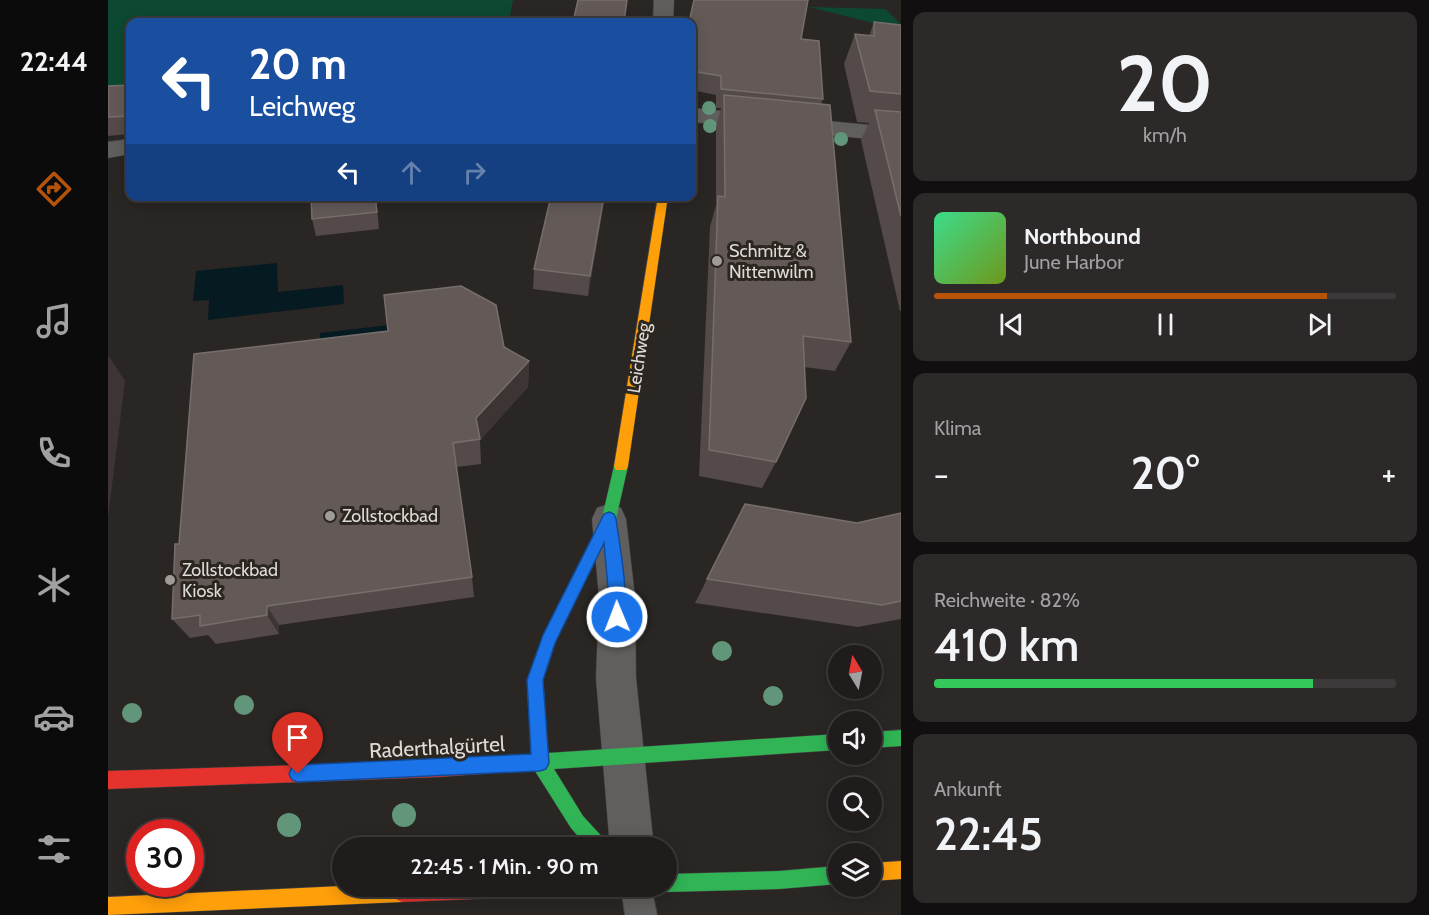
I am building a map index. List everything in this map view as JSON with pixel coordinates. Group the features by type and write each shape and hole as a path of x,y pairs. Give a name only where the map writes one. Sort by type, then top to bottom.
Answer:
{"main road":[{"name":"Leichweg","path":"591,837 577,822 540,763 535,680 548,641 609,519 624,454 662,201"},
{"path":"882,739 901,738"},
{"name":"Raderthalgürtel","path":"108,780 438,769 828,743"},
{"path":"882,871 901,870"},
{"path":"677,884 828,876"},
{"path":"108,906 332,896"}],"street":[{"path":"663,18 664,0"},
{"path":"696,115 901,135"},
{"path":"108,150 126,148"},
{"name":"Leichweg","path":"609,519 617,597 615,678 631,837"}],"lane":[{"path":"638,897 641,915"}],"green space":[{"path":"108,0 513,0 510,18 126,18 126,94 108,96"},
{"path":"809,7 886,9 901,25 901,30"}],"water":[{"path":"277,263 278,292 343,285 344,304 208,320 209,300 193,301 196,271"},
{"path":"389,325 392,350 321,359 320,333"}],"building":[{"path":"578,0 627,0 625,18 574,18"},
{"path":"694,0 808,0 801,39 819,41 823,99 721,89 721,76 696,72 696,18 690,18"},
{"path":"874,22 901,25 901,94 870,91 855,34 874,36"},
{"path":"126,85 126,116 108,117 108,86"},
{"path":"724,95 830,105 851,342 803,336 806,398 776,462 709,450 718,196 725,197"},
{"path":"875,110 901,112 901,216"},
{"path":"311,201 376,201 377,212 312,219"},
{"path":"550,201 603,201 590,276 534,269"},
{"name":"Zollstockbad","path":"461,286 496,305 504,347 529,361 476,418 480,439 453,443 472,577 267,606 267,615 200,626 200,615 172,619 175,544 179,544 194,354 388,331 384,295"},
{"path":"745,504 857,523 901,513 901,601 882,605 707,579"}],"traffic: fast":[{"path":"591,837 577,822 540,763 535,680 548,641 609,519 621,466"},
{"path":"882,739 901,738"},
{"path":"521,763 828,743"},
{"path":"677,883 779,880 828,876"}],"traffic: slow":[{"path":"621,466 662,201"},
{"path":"882,871 901,870"},
{"path":"108,906 332,896"}],"traffic: jam":[{"path":"108,780 438,769 521,763"}],"place":[{"name":"Schmitz & Nittenwilm","path":"717,261"},
{"name":"Zollstockbad","path":"330,516"},
{"name":"Zollstockbad Kiosk","path":"170,580"}],"route":[{"path":"298,774 540,763 535,680 548,641 609,519 617,617"}]}
